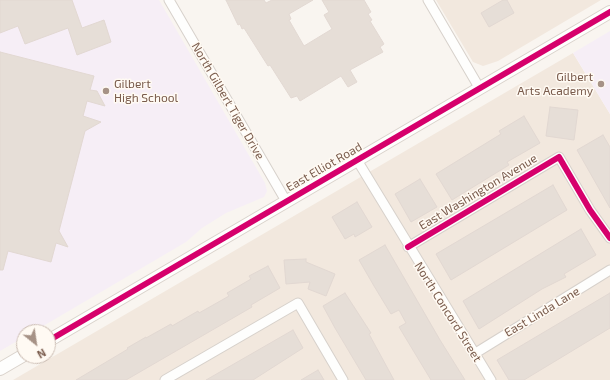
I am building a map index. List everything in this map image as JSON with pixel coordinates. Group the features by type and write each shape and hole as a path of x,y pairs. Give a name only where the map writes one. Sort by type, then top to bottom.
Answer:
{"main road":[{"name":"East Elliot Road","path":"56,336 610,12"},
{"path":"0,369 16,360"}],"street":[{"name":"North Gilbert Tiger Drive","path":"169,0 286,201"},
{"path":"428,0 480,89"},
{"name":"East Washington Avenue","path":"408,246 559,157 590,210 610,238"},
{"name":"North Concord Street","path":"356,160 491,380"},
{"name":"East Linda Lane","path":"474,354 610,270"},
{"path":"165,380 298,303 343,380"}],"shaded area":[{"name":"Gilbert High School","path":"0,0 159,0 265,183 267,191 264,197 226,213 202,228 186,242 47,324 16,324 16,342 0,351"},
{"path":"436,0 601,0 498,61 483,66 473,62"},
{"name":"Gilbert Arts Academy","path":"610,31 610,114 573,53"},
{"path":"573,53 610,114 610,380 13,380 40,364 56,364 56,355"}],"building":[{"path":"0,0 72,0 82,28 104,20 111,42 77,55 68,28 25,44 18,26 0,33"},
{"path":"226,0 264,0 266,3 272,0 313,0 289,14 291,19 289,20 304,46 332,29 324,15 329,12 322,0 364,0 371,12 368,14 372,20 370,21 384,44 380,47 383,52 350,70 357,82 348,87 341,76 300,101 297,96 291,98 270,65 268,66 244,28 242,29 240,24 238,25"},
{"path":"503,0 507,0 514,13 489,27 481,13"},
{"path":"0,52 94,76 90,90 97,91 105,106 87,101 83,116 101,122 85,131 59,231 68,247 56,243 51,262 8,251 3,270 0,270"},
{"path":"550,107 578,110 574,140 546,136"},
{"path":"524,116 540,143 507,162 509,165 452,200 436,174 501,134 499,131"},
{"path":"603,135 610,147 610,208 577,150"},
{"path":"420,179 437,207 411,222 395,194"},
{"path":"553,185 567,210 451,280 436,254"},
{"path":"357,202 372,227 355,237 354,234 345,239 332,217"},
{"path":"581,229 596,255 564,274 566,277 542,289 479,329 463,301"},
{"path":"385,245 465,380 431,380 399,327 406,323 399,310 391,314 374,286 359,260"},
{"path":"306,259 306,262 335,274 326,296 308,289 310,282 286,284 284,260"},
{"path":"268,266 280,288 251,305 252,307 126,380 76,380 146,337 171,324 172,326 198,311 199,313 229,296 227,293 251,279 249,276"},
{"path":"345,293 371,333 369,334 394,380 366,380 335,328 323,306"},
{"path":"610,293 610,328 524,380 509,380 497,360"},
{"path":"293,330 303,348 253,380 206,380"},
{"path":"318,370 324,380 301,380"}],"cycle path":[{"path":"56,336 610,12"},
{"path":"408,247 559,157 590,210 610,238"}],"place":[{"name":"Gilbert Arts Academy","path":"601,84"},
{"name":"Gilbert High School","path":"106,91"}]}
